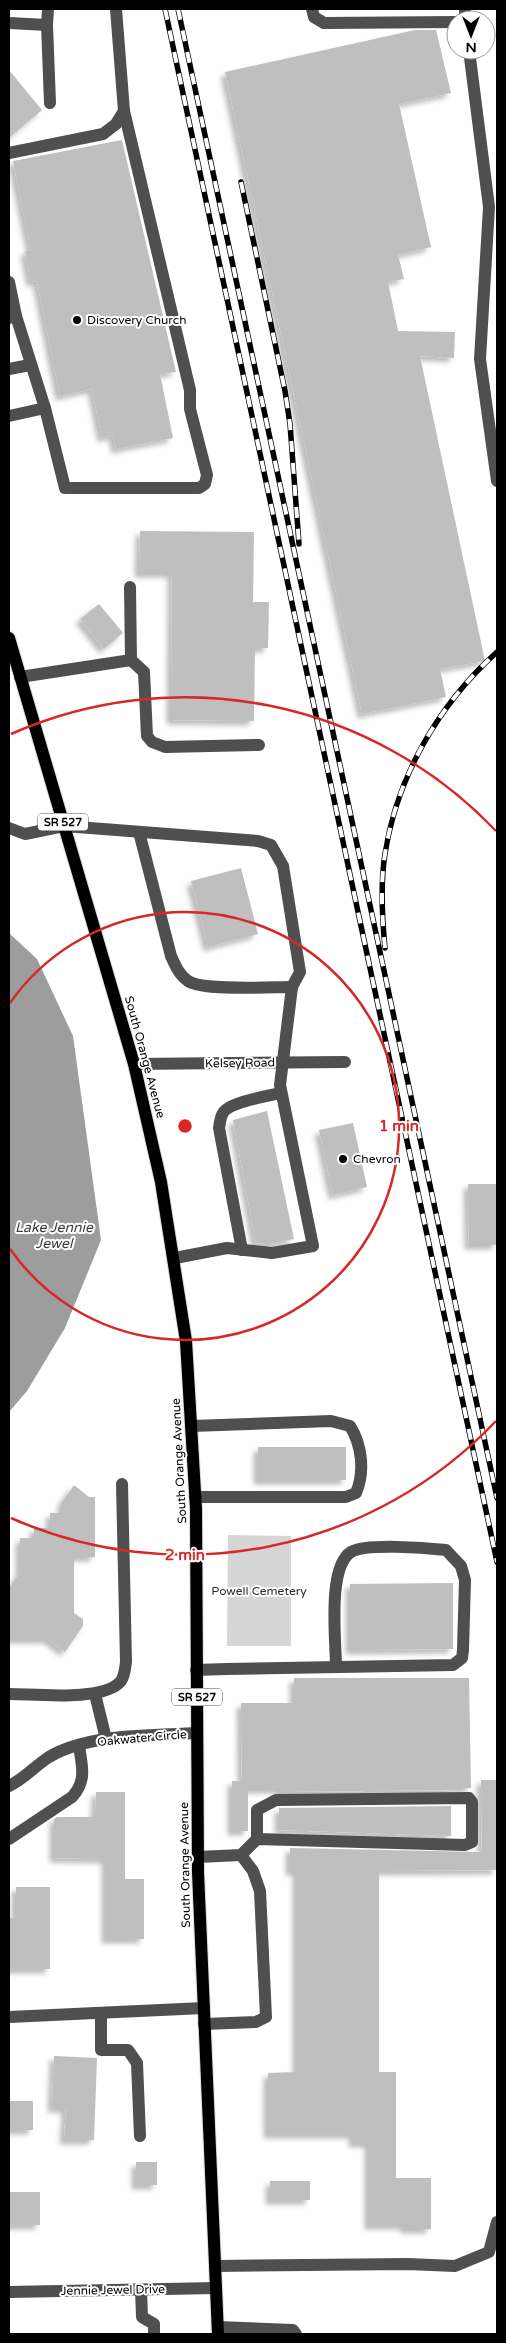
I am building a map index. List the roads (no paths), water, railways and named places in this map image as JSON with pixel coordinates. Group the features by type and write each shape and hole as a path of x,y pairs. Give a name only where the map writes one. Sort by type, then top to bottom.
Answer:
{"main road":[{"name":"South Orange Avenue","path":"9,638 134,1064 161,1182 175,1258 186,1341 195,1496 198,1857 218,2331"}],"street":[{"path":"48,9 50,103"},
{"path":"9,282 13,317 45,408 65,488 199,488 205,484 207,475 190,409 190,390 124,111 116,9"},
{"path":"312,9 314,17 324,23 446,22"},
{"path":"9,23 47,25"},
{"path":"470,60 488,207 480,359 497,481"},
{"path":"9,153 103,134 116,124 124,111"},
{"path":"9,369 30,365"},
{"path":"9,416 45,408"},
{"path":"130,586 131,660 144,672 147,736 152,742 165,746 258,745"},
{"path":"20,677 131,660"},
{"path":"9,828 25,834 64,826 258,841 271,845 284,866 300,972 292,987 280,1085 313,1246 272,1253 226,1248 175,1258"},
{"path":"140,832 171,956 178,972 189,982 207,986 292,987"},
{"name":"Kelsey Road","path":"134,1064 345,1062"},
{"path":"242,1250 219,1128 220,1120 223,1111 231,1106 281,1093"},
{"path":"192,1426 331,1421 350,1426 358,1438 361,1460 360,1482 356,1493 346,1496 195,1496"},
{"path":"9,1694 95,1694 121,1681 124,1674 122,1484"},
{"path":"196,1670 453,1665 462,1658 466,1580 461,1566 446,1550 361,1548 350,1553 340,1564 335,1590 336,1667"},
{"path":"95,1694 106,1739"},
{"name":"Oakwater Circle","path":"9,1786 49,1757 79,1746 106,1739 197,1733"},
{"path":"9,1839 72,1797 80,1788 82,1778 79,1746"},
{"path":"198,1857 242,1855 257,1840 258,1810 276,1800 469,1798 472,1802 472,1842 465,1845 257,1840"},
{"path":"204,2024 256,2022 266,2017 260,1891 253,1871 242,1855"},
{"path":"9,2018 204,2008"},
{"path":"101,2013 101,2050 128,2050 137,2063 140,2136"},
{"path":"215,2266 408,2264 455,2266 489,2252 497,2222"},
{"name":"Jennie Jewel Drive","path":"9,2292 216,2288"},
{"path":"141,2290 142,2317 154,2324 154,2334"},
{"path":"218,2331 293,2330 296,2334"}],"water":[{"name":"Lake Jennie Jewel","path":"9,933 37,959 73,1036 101,1240 65,1328 27,1391 9,1412"}],"railway":[{"path":"165,9 497,1562"},
{"path":"178,9 497,1498"},
{"path":"241,182 285,391 290,424 299,544"},
{"path":"385,948 382,901 383,866 399,797 410,770 439,718 476,672 497,652"}],"place":[{"name":"Discovery Church","path":"77,320"},
{"name":"Chevron","path":"343,1159"}],"park label":[{"name":"Powell Cemetery","path":"259,1591"}]}
